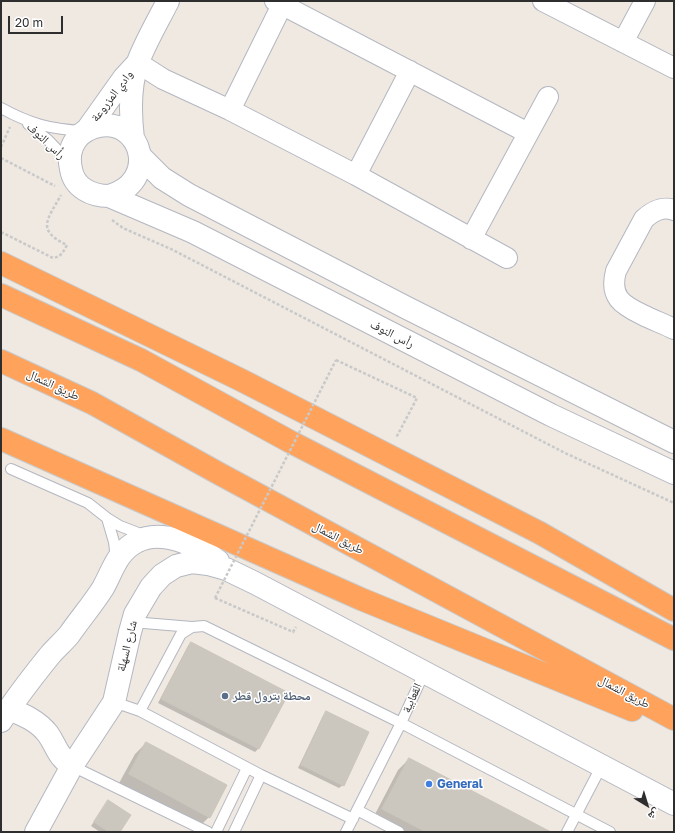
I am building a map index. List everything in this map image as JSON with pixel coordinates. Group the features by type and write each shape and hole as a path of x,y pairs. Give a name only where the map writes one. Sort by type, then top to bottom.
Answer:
{"highway":[{"path":"1,263 241,380 540,532 674,610"},
{"path":"1,295 141,360 289,441 674,640"},
{"name":"طريق الشمال","path":"1,361 92,403 674,719"},
{"path":"1,439 361,600 674,727"}],"street":[{"name":"وادي المزروعة","path":"137,147 131,120 133,81 138,63 168,1"},
{"path":"543,1 674,68"},
{"path":"623,42 645,1"},
{"path":"230,110 278,3 528,133"},
{"name":"وادي المزروعة","path":"86,131 124,78 138,63"},
{"path":"138,63 163,79 230,110 356,175 507,258"},
{"path":"356,175 410,71"},
{"path":"471,239 548,97"},
{"path":"137,147 140,165 138,174 127,189 118,193 103,196 85,190 70,178 70,156 75,142 86,131 99,126 112,126 127,132 162,178 189,195 407,308 674,442"},
{"name":"رأس النوف","path":"103,196 193,232 551,415 674,473"},
{"path":"674,210 669,208 659,209 644,219 616,271 614,280 614,289 618,298 624,305 674,329"},
{"path":"5,715 50,655 67,636 102,588 116,559 137,541 150,537 163,536 177,539 212,557 226,569 674,804"},
{"name":"شارع السهلة","path":"36,832 72,766 114,702 132,622 151,587 162,575 176,566 192,562 208,564 226,569"},
{"path":"5,715 23,715 35,721 48,735 61,757 72,766"}],"lane":[{"name":"رأس النوف","path":"1,108 19,118 48,140 70,178"},
{"name":"رأس النوف","path":"19,118 54,128 86,131"},
{"path":"11,469 88,503 120,526 150,537"},
{"path":"107,518 114,542 116,559"},
{"path":"132,622 192,627 204,626 211,628 401,723 610,832"},
{"path":"140,711 177,639 181,634 192,627"},
{"name":"القعابية","path":"346,832 401,723 424,673"},
{"path":"114,702 140,711 261,775 399,832"},
{"path":"72,766 208,832"},
{"path":"567,832 602,767"},
{"path":"216,832 247,768"},
{"path":"234,832 261,775"}],"path":[{"path":"1,147 19,118"},
{"path":"1,158 70,178 48,219 46,226 52,237 66,245 61,255 53,258 1,232"},
{"path":"103,196 100,205 114,222 123,228 171,249 565,453 674,503"},
{"path":"293,632 215,598 336,360 417,398 387,455"}],"building":[{"name":"محطة بترول قطر","path":"191,642 289,693 259,749 161,699"},
{"path":"326,711 369,732 344,786 301,765"},
{"path":"146,742 227,785 210,818 129,774"},
{"path":"409,758 551,832 426,832 382,809"},
{"path":"108,800 131,815 120,832 109,832 94,822"}],"place":[{"name":"محطة بترول قطر","path":"225,696"},
{"name":"General","path":"429,784"}]}
